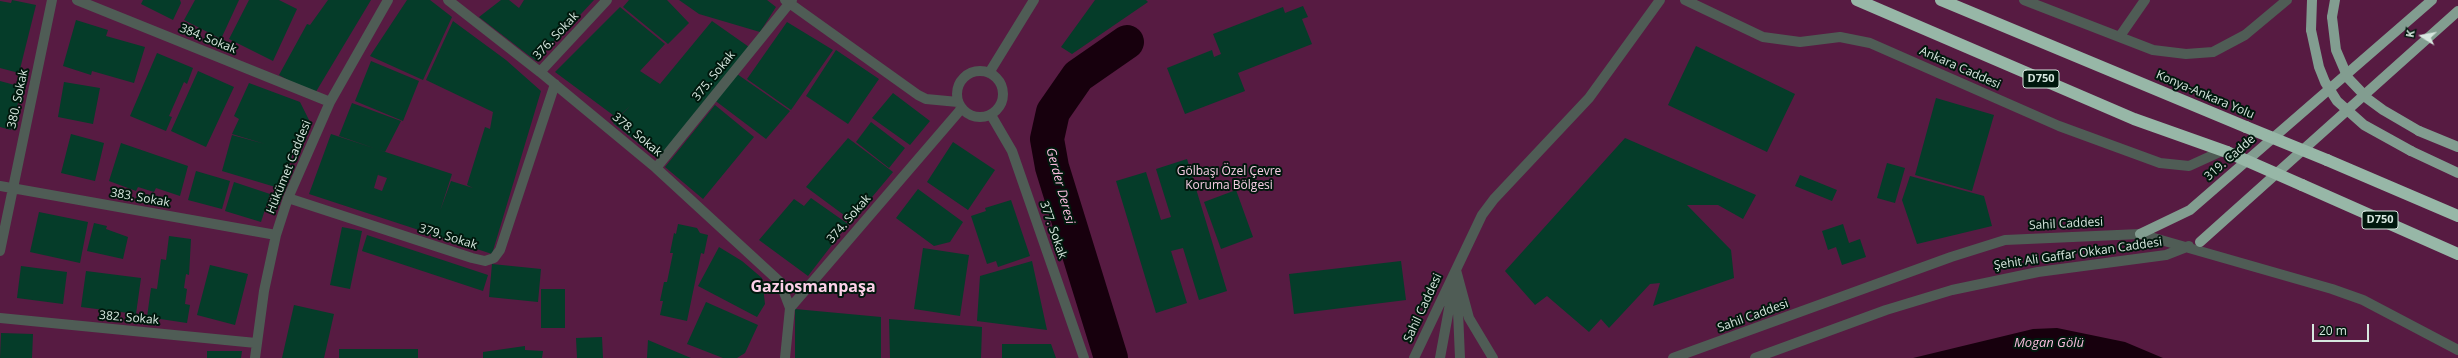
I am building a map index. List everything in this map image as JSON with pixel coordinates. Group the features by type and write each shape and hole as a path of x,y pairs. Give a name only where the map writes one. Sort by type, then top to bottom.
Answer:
{"highway":[{"name":"D750","path":"1857,0 2134,119 2224,151 2458,254"},
{"name":"Konya-Ankara Yolu","path":"1941,0 2458,216"}],"main road":[{"path":"2312,0 2311,30 2319,66 2325,82 2337,101 2364,125 2411,151 2458,173"},
{"path":"2335,0 2332,17 2336,50 2348,78 2368,99 2383,110 2420,131 2458,147"},
{"name":"319. Cadde","path":"2140,234 2190,210 2432,0"},
{"path":"2200,242 2458,11"}],"street":[{"name":"380. Sokak","path":"0,251 52,0"},
{"name":"384. Sokak","path":"77,0 330,102"},
{"name":"Hükümet Caddesi","path":"254,358 264,291 276,235 288,198 330,102 388,0"},
{"name":"378. Sokak","path":"448,0 555,84 656,168 780,282 790,308"},
{"name":"376. Sokak","path":"540,72 606,0"},
{"path":"989,73 1034,0"},
{"name":"Sahil Caddesi","path":"1414,358 1456,270 1471,234 1486,210 1589,98 1660,0"},
{"name":"Ankara Caddesi","path":"1685,0 1763,37 1800,42 1840,37 1870,42 2059,126 2160,163 2189,166 2224,151"},
{"path":"2024,0 2153,50 2186,54 2213,52 2245,35 2287,0"},
{"path":"2120,36 2145,0"},
{"path":"789,1 918,95 926,99 960,105 973,116 982,117 990,115 1000,105 1003,90 995,77 989,73 981,71 967,75 958,87 960,105"},
{"name":"375. Sokak","path":"656,168 789,1"},
{"name":"379. Sokak","path":"288,198 472,258 485,261 494,258 500,250 555,84"},
{"name":"374. Sokak","path":"790,308 960,105"},
{"name":"377. Sokak","path":"990,115 1012,151 1084,358"},
{"name":"383. Sokak","path":"0,186 276,235"},
{"name":"Sahil Caddesi","path":"1673,358 1951,257 2005,240 2140,234 2332,289 2362,300 2458,350"},
{"name":"Şehit Ali Gaffar Okkan Caddesi","path":"1755,358 1886,310 1952,290 2038,272 2166,255 2200,242"},
{"path":"1440,358 1456,270"},
{"path":"1456,270 1460,358"},
{"name":"Sahil Caddesi","path":"1456,270 1469,318 1477,335 1493,358"},
{"path":"785,358 790,308"},
{"name":"382. Sokak","path":"0,318 256,343"}],"green space":[{"name":"Gölbaşı Özel Çevre Koruma Bölgesi","path":"0,0 2458,0 2458,358 0,358"}],"water":[{"name":"Mogan Gölü","path":"2057,328 2125,342 2163,358 1913,358 2033,329"}],"building":[{"path":"12,0 36,5 19,73 0,68 0,1 11,3"},
{"path":"143,0 180,0 181,3 173,20 141,4"},
{"path":"195,0 239,0 221,39 184,20"},
{"path":"249,0 279,0 297,9 273,61 229,39"},
{"path":"328,0 371,0 314,95 279,75 307,24 310,25"},
{"path":"407,0 430,0 452,17 423,80 370,56"},
{"path":"501,0 509,0 519,8 524,0 594,0 568,28 564,25 567,28 536,61 479,17"},
{"path":"629,0 667,0 689,23 668,44 623,7"},
{"path":"679,0 767,0 776,7 760,32 699,14"},
{"path":"1095,0 1146,0 1148,2 1072,54 1061,47"},
{"path":"1303,6 1308,17 1302,19 1312,44 1238,73 1245,91 1185,114 1167,68 1212,50 1214,57 1221,54 1213,34 1283,7 1285,13"},
{"path":"620,7 665,44 640,71 660,84 712,21 749,47 658,159 613,123 630,106 617,118 555,72"},
{"path":"76,20 108,30 106,36 145,47 134,83 92,71 91,75 63,66"},
{"path":"453,21 506,60 541,91 492,254 309,194 331,134 452,174 440,211 451,181 473,188 467,185 485,127 490,129 493,112 426,80","holes":["379,171 378,175 387,178 382,191 374,188"]},
{"path":"787,22 833,50 791,110 747,79"},
{"path":"1696,46 1795,94 1767,152 1668,105"},
{"path":"836,50 879,79 848,124 806,96"},
{"path":"157,53 193,68 187,84 184,82 169,116 172,117 166,131 130,116"},
{"path":"371,61 419,81 403,121 355,101"},
{"path":"198,71 234,87 206,147 171,131"},
{"path":"737,74 790,111 766,139 713,99"},
{"path":"0,81 22,87 11,130 0,127"},
{"path":"64,82 100,88 93,124 58,117"},
{"path":"249,83 300,102 309,120 293,152 282,189 222,171 232,135 265,144 232,134 239,119 234,116"},
{"path":"893,93 930,121 910,145 872,118"},
{"path":"1936,98 1994,115 1972,191 1915,175"},
{"path":"352,103 401,121 385,152 339,136"},
{"path":"715,105 754,137 703,199 665,167"},
{"path":"871,122 905,148 889,168 856,142"},
{"path":"71,134 104,143 95,181 61,173"},
{"path":"848,138 893,172 852,221 806,187"},
{"path":"1625,138 1756,195 1743,219 1718,205 1687,205 1731,250 1734,278 1653,306 1660,283 1650,284 1609,328 1601,319 1589,332 1547,296 1535,305 1505,271"},
{"path":"953,142 995,170 968,210 927,182"},
{"path":"121,143 188,166 180,196 156,188 154,192 138,187 136,191 109,181"},
{"path":"1187,159 1227,291 1199,300 1183,248 1171,251 1187,303 1156,313 1116,181 1146,172 1161,220 1171,217 1156,169"},
{"path":"1887,163 1905,168 1895,203 1877,198"},
{"path":"196,171 230,181 222,209 188,200"},
{"path":"1800,175 1837,190 1832,201 1795,186"},
{"path":"1910,176 1984,196 1992,226 1917,244 1902,200"},
{"path":"234,182 270,194 261,222 225,211"},
{"path":"918,189 963,222 950,242 934,246 896,218"},
{"path":"1236,190 1253,237 1221,249 1204,202"},
{"path":"811,198 848,224 808,276 759,240 794,199 804,206"},
{"path":"1011,200 1030,256 998,267 996,261 987,264 971,216 986,211 985,208"},
{"path":"39,212 88,222 80,263 30,252"},
{"path":"94,223 107,226 106,229 128,237 123,259 87,251"},
{"path":"678,224 697,228 700,233 708,235 704,254 701,253 687,321 660,315 663,301 660,301 664,282 667,282 673,253 670,253 674,233 676,234"},
{"path":"1843,224 1849,243 1860,239 1866,257 1842,265 1836,247 1828,250 1822,231"},
{"path":"342,227 362,231 350,289 330,285"},
{"path":"367,235 488,275 483,291 362,251"},
{"path":"169,236 191,239 189,275 186,274 184,288 187,289 185,304 190,305 187,323 147,317 151,288 157,289 161,259 166,260"},
{"path":"719,247 742,261 762,278 765,304 757,317 698,286"},
{"path":"923,248 969,255 960,316 914,309"},
{"path":"1032,261 1047,330 977,321 980,276"},
{"path":"1401,261 1406,300 1294,314 1289,274"},
{"path":"492,264 541,269 538,302 489,297"},
{"path":"210,265 248,274 235,325 197,315"},
{"path":"21,266 67,272 63,304 17,298"},
{"path":"86,271 141,278 136,314 81,307"},
{"path":"541,289 565,289 565,328 541,328"},
{"path":"706,302 758,325 745,353 737,358 723,358 687,344"},
{"path":"294,305 334,314 324,358 282,358"},
{"path":"795,309 881,317 881,358 795,358"},
{"path":"889,319 982,327 981,358 890,358"},
{"path":"1,333 33,334 32,358 0,358"},
{"path":"602,337 603,358 577,358 576,338"},
{"path":"648,340 691,358 647,358"},
{"path":"1002,344 1051,344 1056,358 1002,358"},
{"path":"525,346 525,350 543,351 542,358 483,358 483,352"},
{"path":"339,349 418,349 418,358 339,358"},
{"path":"207,351 242,351 241,358 207,358"}],"waterway":[{"name":"Gerder Deresi","path":"1111,358 1052,167 1047,139 1053,112 1078,76 1127,42"}],"district":[{"name":"Gaziosmanpaşa","path":"813,287"}]}
